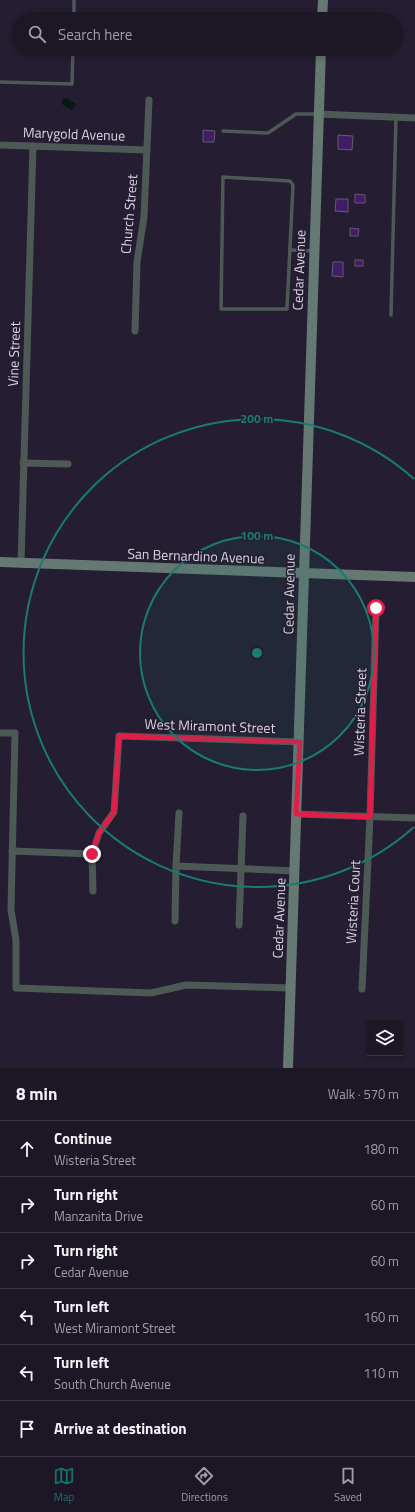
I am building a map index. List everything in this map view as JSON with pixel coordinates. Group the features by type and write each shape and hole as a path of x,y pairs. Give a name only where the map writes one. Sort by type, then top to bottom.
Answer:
{"main road":[{"path":"322,12 323,0"},
{"name":"Cedar Avenue","path":"288,1068 296,814 300,742 321,56"},
{"name":"San Bernardino Avenue","path":"0,562 415,577"}],"street":[{"name":"Church Street","path":"135,331 137,262 144,217 149,100"},
{"path":"318,114 415,118"},
{"name":"Marygold Avenue","path":"0,145 147,150"},
{"name":"Vine Street","path":"21,563 33,146"},
{"path":"23,462 68,464"},
{"name":"Wisteria Street","path":"370,817 376,608"},
{"path":"0,733 15,733 11,910 16,940 16,988 151,993 186,985 291,988"},
{"name":"West Miramont Street","path":"92,854 99,833 114,812 119,736 300,742"},
{"path":"175,921 179,813"},
{"path":"296,814 415,818"},
{"path":"239,925 243,816"},
{"name":"Wisteria Court","path":"362,989 370,817"},
{"path":"12,851 92,854 93,891"},
{"path":"176,866 295,871"}],"lane":[{"path":"74,0 74,12"},
{"path":"0,82 72,84 73,56"},
{"path":"223,131 268,133 296,114 318,114"},
{"path":"391,315 396,117"},
{"path":"223,177 290,181 293,185 290,250 288,309 221,309 223,177"},
{"path":"290,250 314,251"}],"shaded area":[{"path":"66,98 76,104 72,110 62,104 62,100"}],"building":[{"path":"203,130 215,131 214,142 203,142"},
{"path":"338,135 353,136 352,150 338,149"},
{"path":"355,194 365,195 365,203 355,203"},
{"path":"336,199 348,199 348,212 335,211"},
{"path":"350,228 359,229 358,236 350,236"},
{"path":"355,260 363,260 363,266 355,266"},
{"path":"333,262 343,262 343,277 332,276"}],"route":[{"path":"92,854 99,833 114,812 119,736 300,742 296,814 370,817 376,608"}]}
